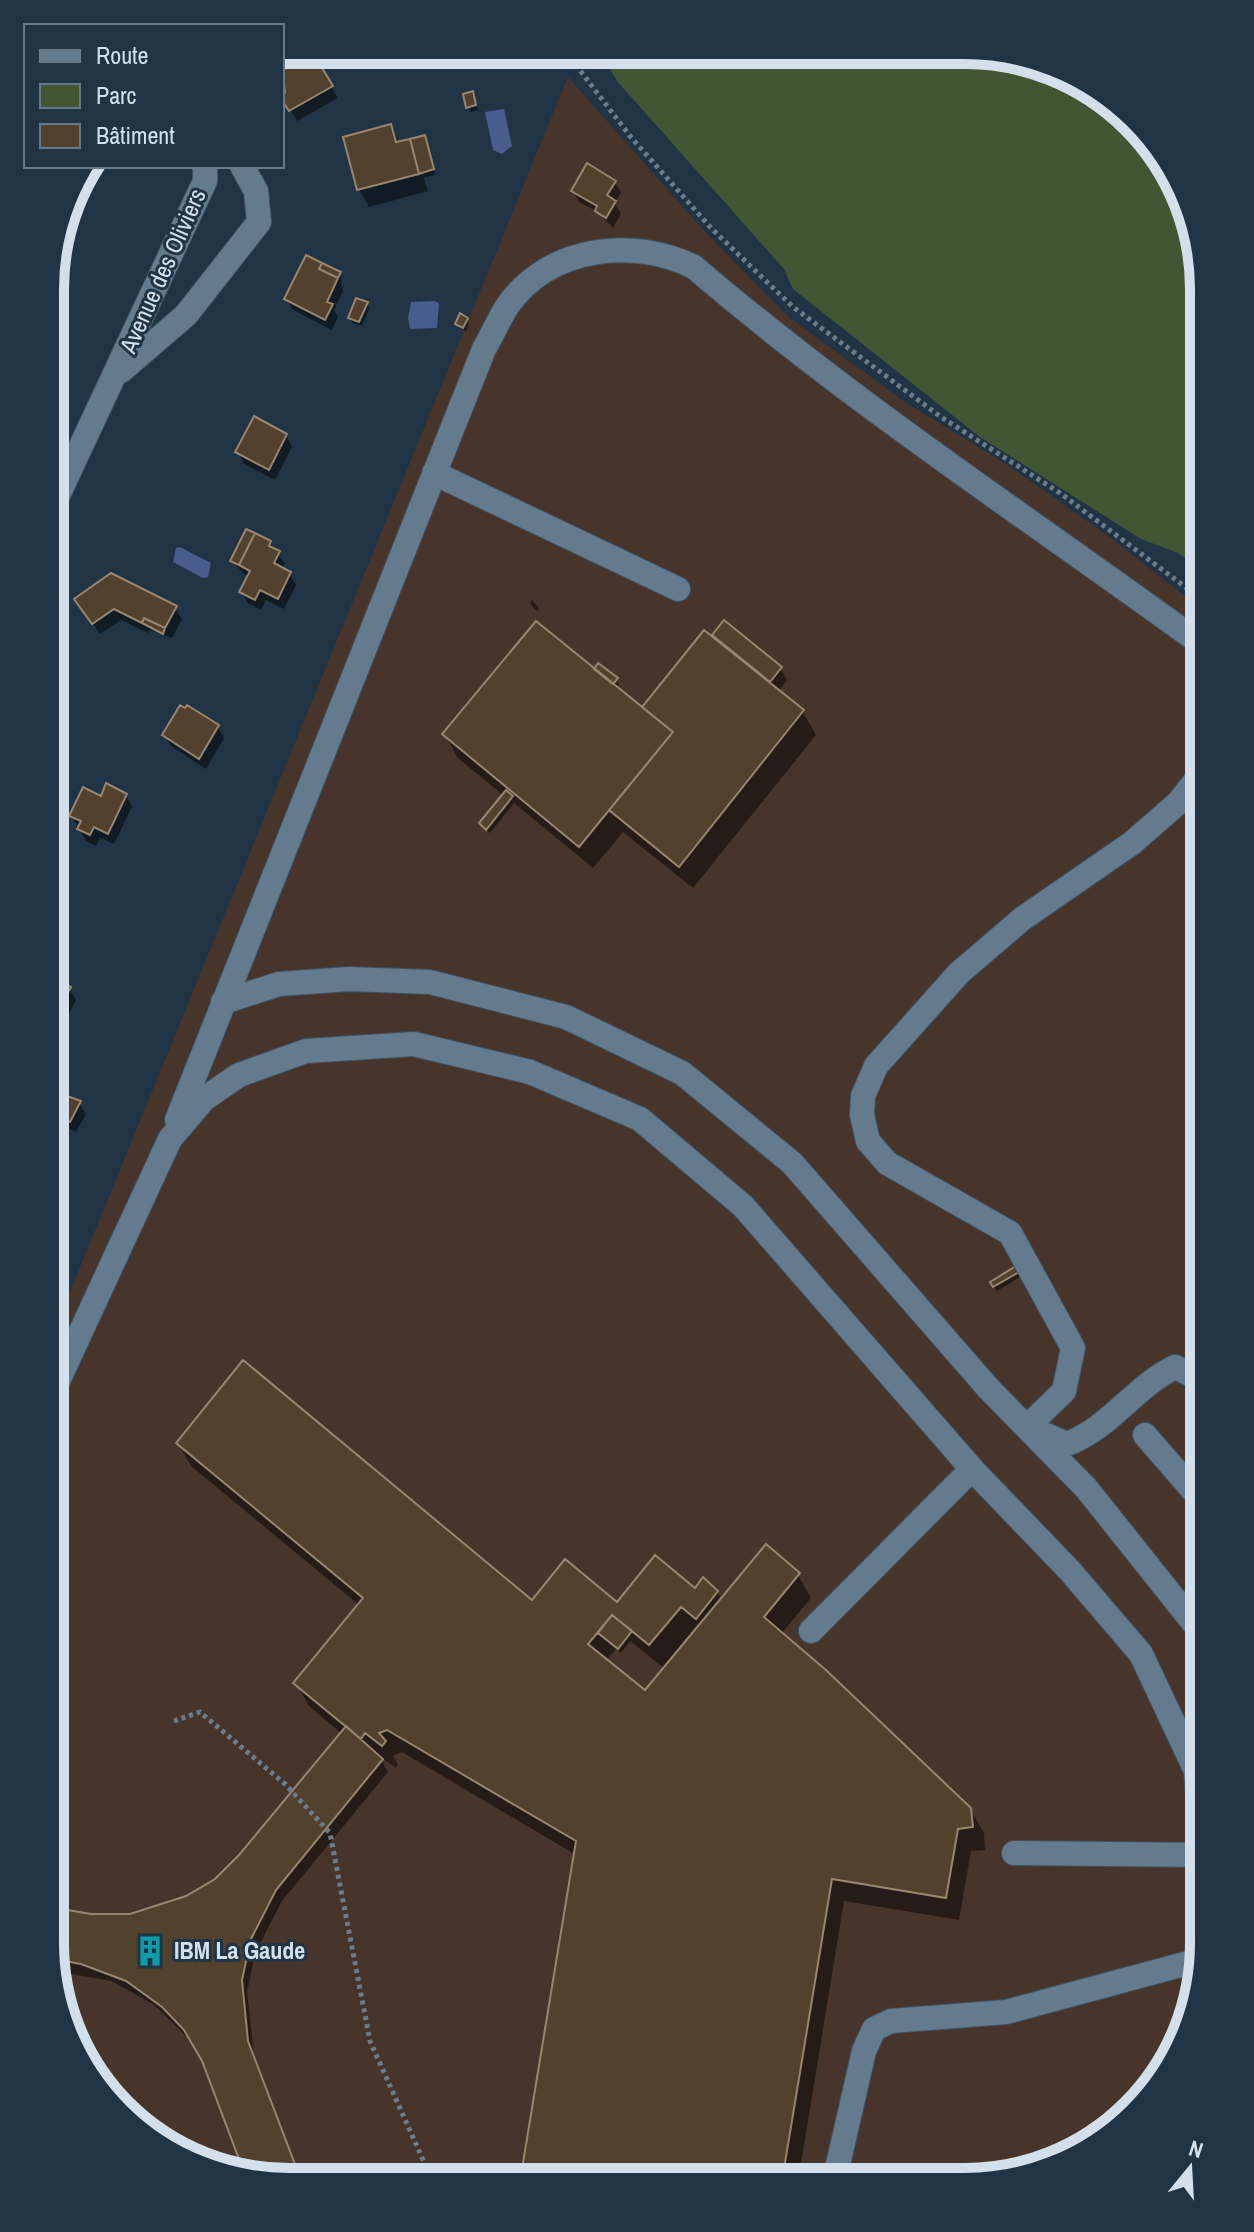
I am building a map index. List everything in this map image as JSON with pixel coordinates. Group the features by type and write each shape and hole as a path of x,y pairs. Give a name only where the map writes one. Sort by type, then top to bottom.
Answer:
{"street":[{"name":"Avenue des Oliviers","path":"64,483 205,181 205,168"},
{"name":"Avenue des Oliviers","path":"116,375 186,315 259,222 256,191 243,168"},
{"path":"64,1368 170,1139 484,349 509,304 566,261 601,250 668,254 694,267 863,404 1016,509 1190,636"},
{"path":"434,473 678,589"},
{"path":"1027,1427 1064,1391 1073,1348 1010,1233 887,1163 868,1141 862,1115 863,1096 876,1066 959,973 1022,919 1132,843 1179,802 1190,788"},
{"path":"223,1002 279,984 349,979 430,982 566,1017 682,1073 792,1163 1027,1427 1086,1488 1190,1618"},
{"path":"170,1139 204,1099 239,1075 306,1051 414,1044 530,1072 640,1119 743,1206 972,1469 1070,1571 1141,1654 1190,1758"},
{"path":"1027,1427 1067,1444 1089,1436 1156,1377 1175,1367 1190,1374"},
{"path":"1145,1435 1190,1487"},
{"path":"811,1631 972,1469"},
{"path":"1014,1853 1190,1857"},
{"path":"837,2168 864,2051 874,2029 891,2021 1006,2012 1189,1963"}],"path":[{"path":"575,64 630,136 712,229 793,307 941,417 1060,493 1190,590"},
{"path":"174,1721 200,1712 285,1784 330,1833 370,2041 427,2168"}],"shaded area":[{"name":"IBM La Gaude","path":"568,77 707,234 790,318 905,402 1009,466 1111,538 1190,600 1190,1958 1178,2015 1160,2055 1124,2102 1077,2138 1037,2156 980,2168 289,2168 260,2166 203,2151 152,2121 120,2091 87,2042 68,1987 64,1958 64,1306"}],"green space":[{"path":"607,64 980,64 1009,68 1064,87 1113,120 1152,164 1167,190 1186,245 1190,274 1190,561 1141,539 980,437 793,289 784,269 617,81"}],"water":[{"path":"504,109 512,146 502,154 493,150 485,112"},
{"path":"411,302 439,303 437,328 410,329 408,318"},
{"path":"180,547 211,563 208,577 203,578 173,562 176,548"}],"building":[{"path":"293,64 320,64 333,86 289,111 284,103 284,69"},
{"path":"473,91 476,105 466,108 463,94"},
{"path":"391,124 396,142 410,139 419,174 357,190 343,137"},
{"path":"425,135 434,169 419,174 410,139"},
{"path":"587,163 616,181 607,195 616,201 606,218 595,211 597,206 571,191"},
{"path":"306,255 322,263 319,269 338,278 327,302 333,304 325,320 284,299"},
{"path":"322,263 341,272 338,278 319,269"},
{"path":"356,298 368,302 359,322 348,318"},
{"path":"460,313 468,318 463,328 455,324"},
{"path":"254,416 287,434 269,470 235,452"},
{"path":"246,529 255,533 239,565 230,561"},
{"path":"255,533 271,541 269,546 280,551 274,563 291,572 278,599 260,590 255,600 239,592 250,571 239,565"},
{"path":"111,573 177,606 165,628 144,618 142,623 114,609 92,624 74,599"},
{"path":"144,618 165,628 163,634 142,623"},
{"path":"724,620 782,667 770,682 712,635"},
{"path":"536,621 673,732 579,847 442,734"},
{"path":"704,630 804,710 679,867 609,810 673,732 642,707"},
{"path":"598,663 618,678 613,684 594,669"},
{"path":"180,705 185,708 187,705 219,725 199,759 162,735"},
{"path":"106,783 127,794 108,834 94,827 90,835 77,829 81,821 69,816 83,787 101,796"},
{"path":"506,790 513,796 486,830 479,823"},
{"path":"64,984 71,987 64,1001"},
{"path":"64,1095 81,1101 70,1122 64,1119"},
{"path":"1016,1266 1019,1272 993,1287 990,1282"},
{"path":"243,1360 532,1600 565,1559 617,1602 655,1555 695,1588 703,1577 718,1591 696,1619 681,1607 649,1645 612,1615 588,1644 645,1690 766,1544 800,1573 764,1617 827,1671 971,1808 973,1827 958,1829 946,1898 832,1879 784,2168 522,2168 576,1841 387,1730 379,1733 386,1741 382,1746 365,1733 361,1739 293,1683 363,1598 176,1443"},
{"path":"612,1615 632,1631 618,1649 598,1633"},
{"name":"IBM La Gaude","path":"346,1726 383,1759 276,1890 251,1939 242,1980 248,2041 296,2168 240,2162 202,2061 184,2030 162,2007 126,1981 64,1961 64,1909 91,1914 130,1914 186,1896 215,1879 239,1855"}],"place":[{"name":"IBM La Gaude","path":"150,1951"}]}
